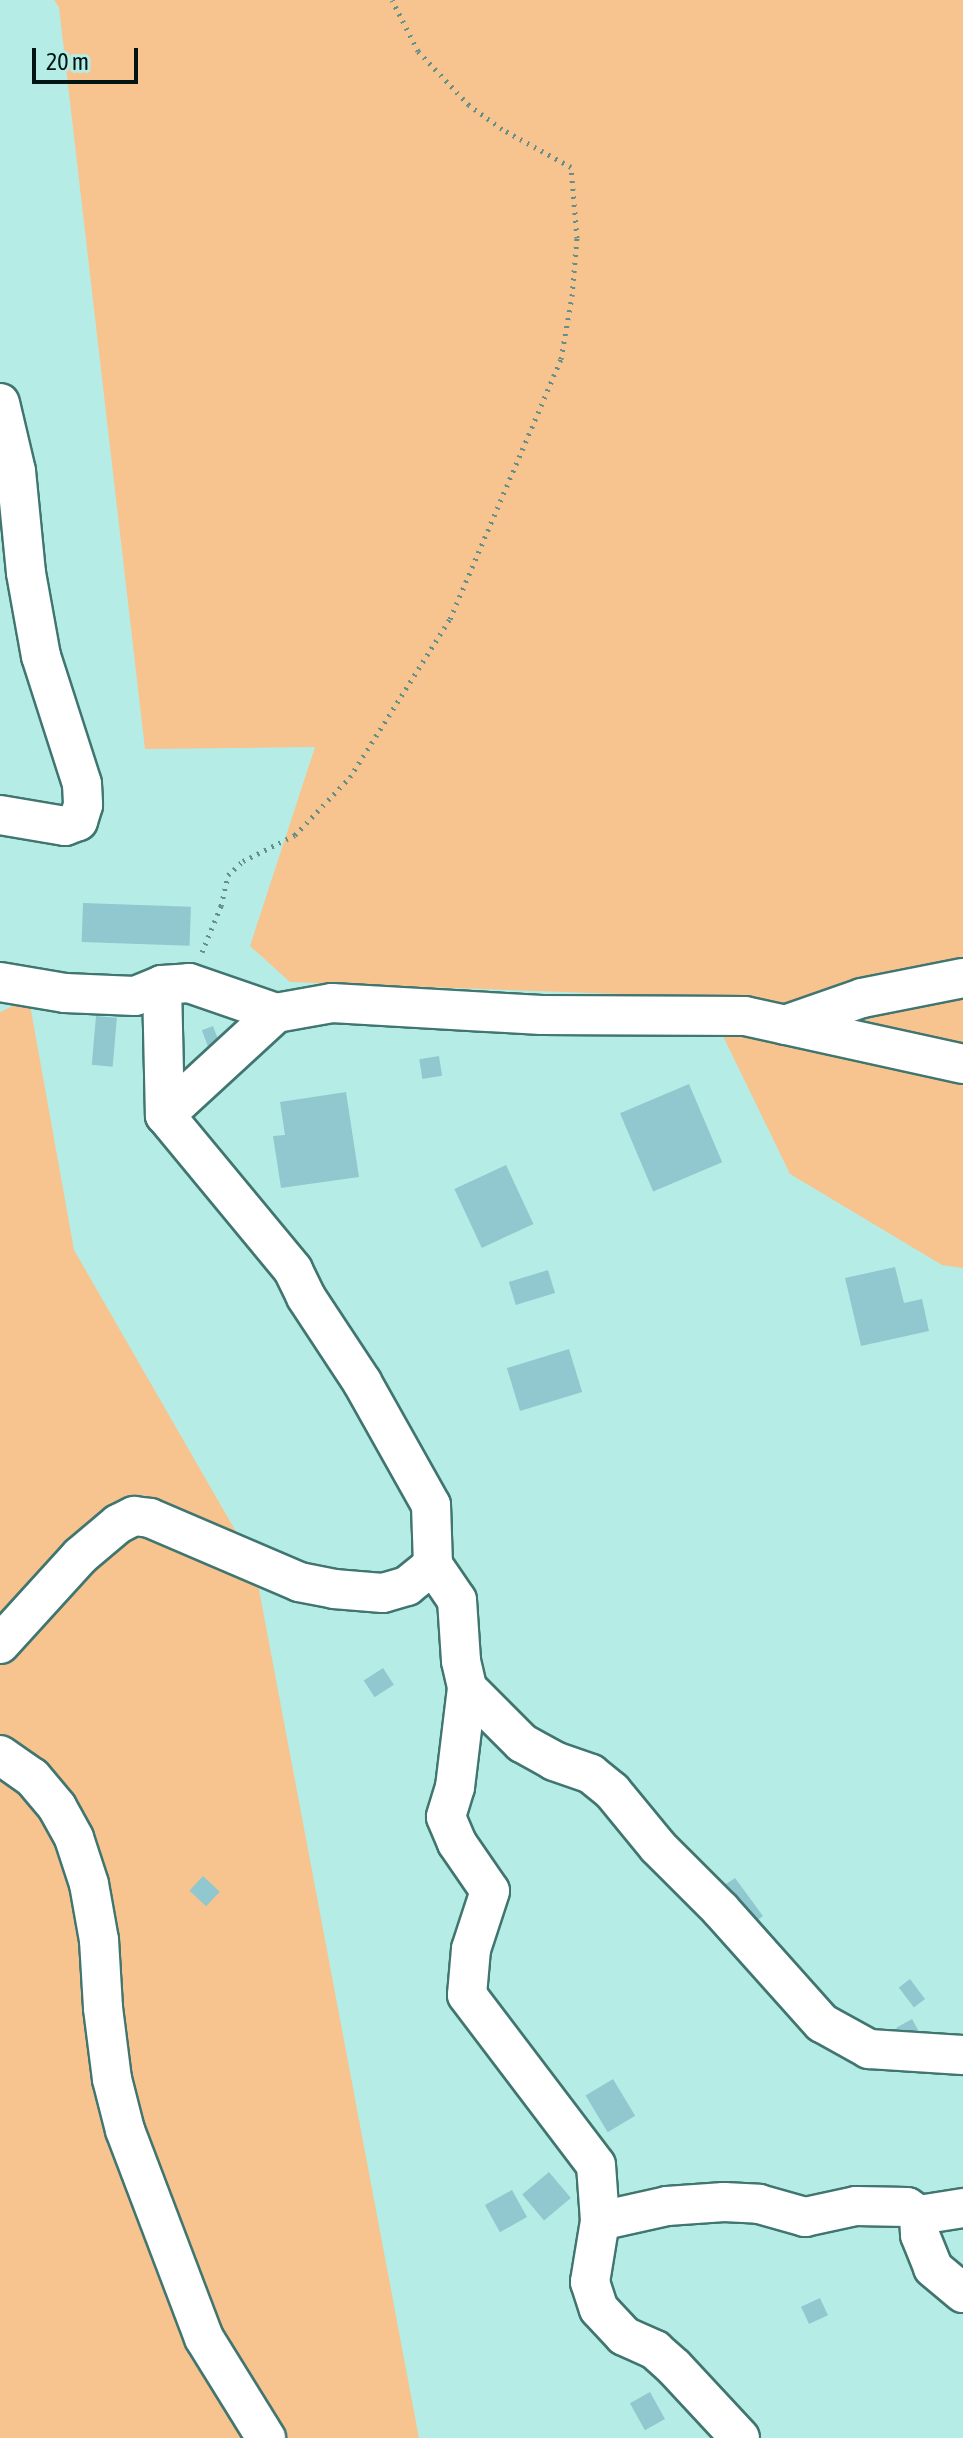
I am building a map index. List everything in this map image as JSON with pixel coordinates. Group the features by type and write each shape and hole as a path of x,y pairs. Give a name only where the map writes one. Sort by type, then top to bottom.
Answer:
{"street":[{"path":"0,403 16,471 26,573 41,656 82,784 83,805 78,821 65,826 0,815"},
{"path":"785,1025 862,998 963,978"},
{"path":"0,982 65,993 135,996 176,984 276,1013 332,1003 542,1015 745,1016 963,1064"},
{"path":"176,984 165,1115 293,1270 306,1297 362,1382 431,1505 433,1565 457,1600 461,1661 467,1688 455,1787 446,1817 457,1843 490,1891 471,1949 467,1995 596,2165 600,2221 590,2282 599,2309 624,2336 655,2350 674,2367 740,2438"},
{"path":"165,1115 276,1013"},
{"path":"0,1644 80,1556 118,1524 134,1516 150,1518 299,1582 334,1589 383,1593 407,1586 433,1565"},
{"path":"467,1688 522,1743 554,1761 591,1774 612,1791 658,1847 720,1909 822,2023 869,2049 963,2055"},
{"path":"0,1755 32,1777 57,1807 74,1838 89,1884 97,1926 112,2079 125,2130 204,2338 266,2438"},
{"path":"600,2221 667,2206 742,2201 805,2217 856,2206 907,2207 919,2215 963,2208"},
{"path":"919,2215 920,2235 933,2268 963,2293"}],"path":[{"path":"176,984 221,906 228,875 243,861 295,835 350,777 450,619 561,359 572,296 577,238 571,167 502,129 469,105 418,51 392,0"}],"shaded area":[{"path":"54,0 963,0 963,1268 942,1265 790,1174 704,997 290,982 250,946 315,747 145,749 59,7"},
{"path":"29,999 74,1250 254,1563 419,2438 0,2438 0,1012"}],"building":[{"path":"83,903 191,907 190,946 82,942"},
{"path":"96,1016 117,1018 113,1067 92,1065"},
{"path":"213,1026 219,1042 208,1046 202,1030"},
{"path":"439,1056 442,1076 422,1079 419,1059"},
{"path":"689,1084 722,1162 653,1192 620,1113"},
{"path":"346,1092 359,1177 281,1188 273,1136 285,1135 280,1102"},
{"path":"506,1165 533,1224 482,1248 454,1189"},
{"path":"895,1267 904,1303 922,1299 929,1331 861,1346 845,1278"},
{"path":"548,1270 555,1293 516,1305 509,1282"},
{"path":"569,1349 582,1392 520,1411 507,1368"},
{"path":"383,1668 394,1685 375,1697 364,1681"},
{"path":"203,1876 220,1892 206,1906 189,1891"},
{"path":"735,1878 763,1916 743,1931 720,1888"},
{"path":"910,1979 925,1999 914,2007 899,1987"},
{"path":"912,2019 921,2035 905,2043 896,2028"},
{"path":"613,2079 635,2116 608,2132 586,2095"},
{"path":"549,2172 571,2198 544,2221 522,2194"},
{"path":"512,2190 527,2217 500,2232 485,2205"},
{"path":"820,2298 828,2315 809,2324 801,2307"},
{"path":"650,2392 665,2419 645,2430 630,2403"}]}
